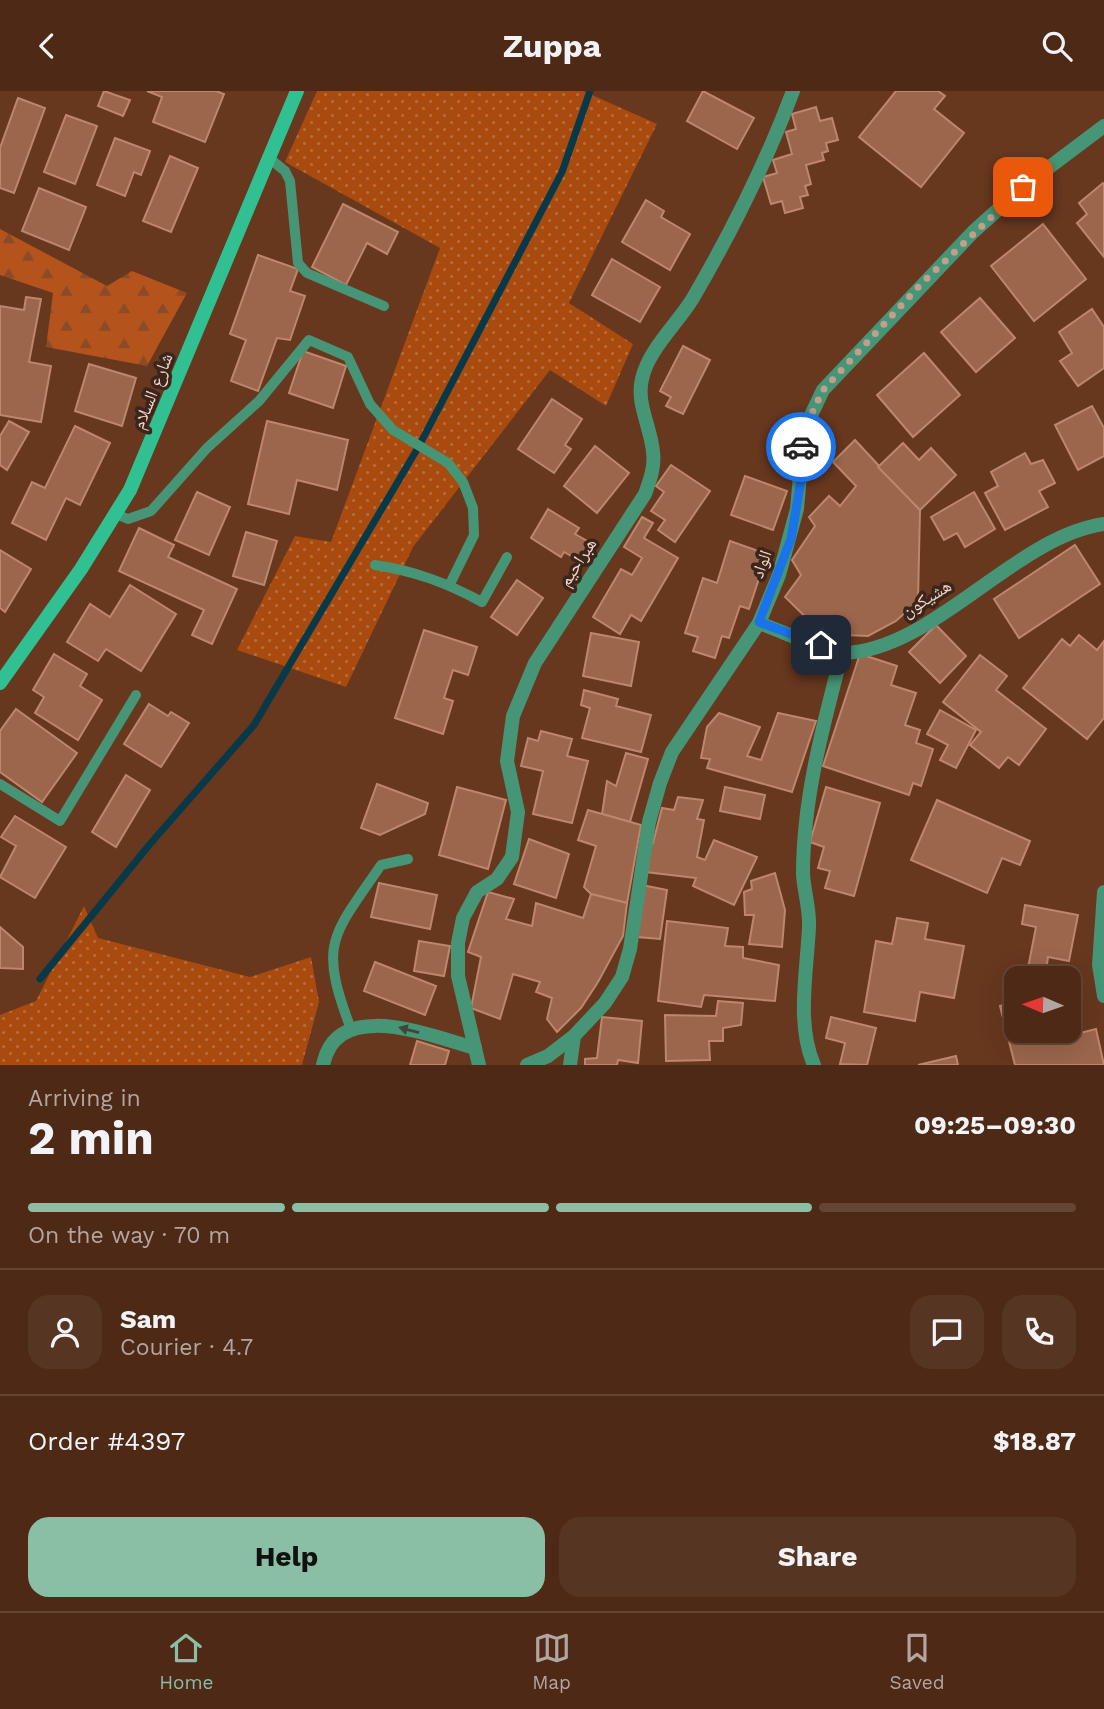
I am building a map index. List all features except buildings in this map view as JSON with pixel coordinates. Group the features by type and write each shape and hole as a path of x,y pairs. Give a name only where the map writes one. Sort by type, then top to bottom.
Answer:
{"main road":[{"name":"شارع السلام","path":"0,683 116,514 152,442 297,91"}],"street":[{"name":"هبراحيم","path":"479,1065 458,976 458,943 463,918 477,892 498,879 512,857 519,813 507,761 508,743 519,697 535,663 645,493 654,455 641,404 642,379 650,360 693,297 749,195 793,91"},
{"name":"الواد","path":"527,1065 548,1056 574,1036 605,1003 622,977 630,949 649,822 672,752 759,622 791,539 801,480 804,430 823,390 973,232 1023,187 1104,126"},
{"name":"هشيكون","path":"842,653 898,638 1068,535 1104,524"},
{"path":"759,622 842,653 812,771 803,875 810,922 805,1005 808,1051 814,1065"},
{"path":"1104,892 1099,965 1104,996"},
{"path":"323,1065 334,1044 351,1029 371,1024 394,1026 475,1048"},
{"path":"570,1065 574,1036"}],"lane":[{"path":"269,158 285,171 290,181 298,263 307,273 384,306"},
{"path":"116,514 128,519 151,511 206,448 260,401 309,340 348,357 370,404 393,430 448,463 463,482 473,508 474,535 450,584"},
{"path":"375,565 415,572 450,584 482,602 507,557"},
{"path":"0,784 60,821 136,695"},
{"path":"351,1029 337,991 331,956 341,922 381,865 408,859"}],"shaded area":[{"path":"317,91 583,91 657,124 569,303 633,344 606,406 550,370 413,547 346,687 237,650 295,536 331,542 440,248 285,162"},
{"path":"84,906 98,938 250,977 311,957 319,1002 302,1065 0,1065 0,1015 36,1001"}],"green space":[{"path":"0,229 107,286 132,271 187,293 147,366 46,347 53,293 0,275"}],"waterway":[{"path":"40,979 150,844 254,725 419,446 562,172 590,91"}],"way so far":[{"path":"801,447 804,430 823,390 921,284 1023,187"}],"route":[{"path":"801,447 801,480 791,539 779,576 759,622 821,645"}]}
